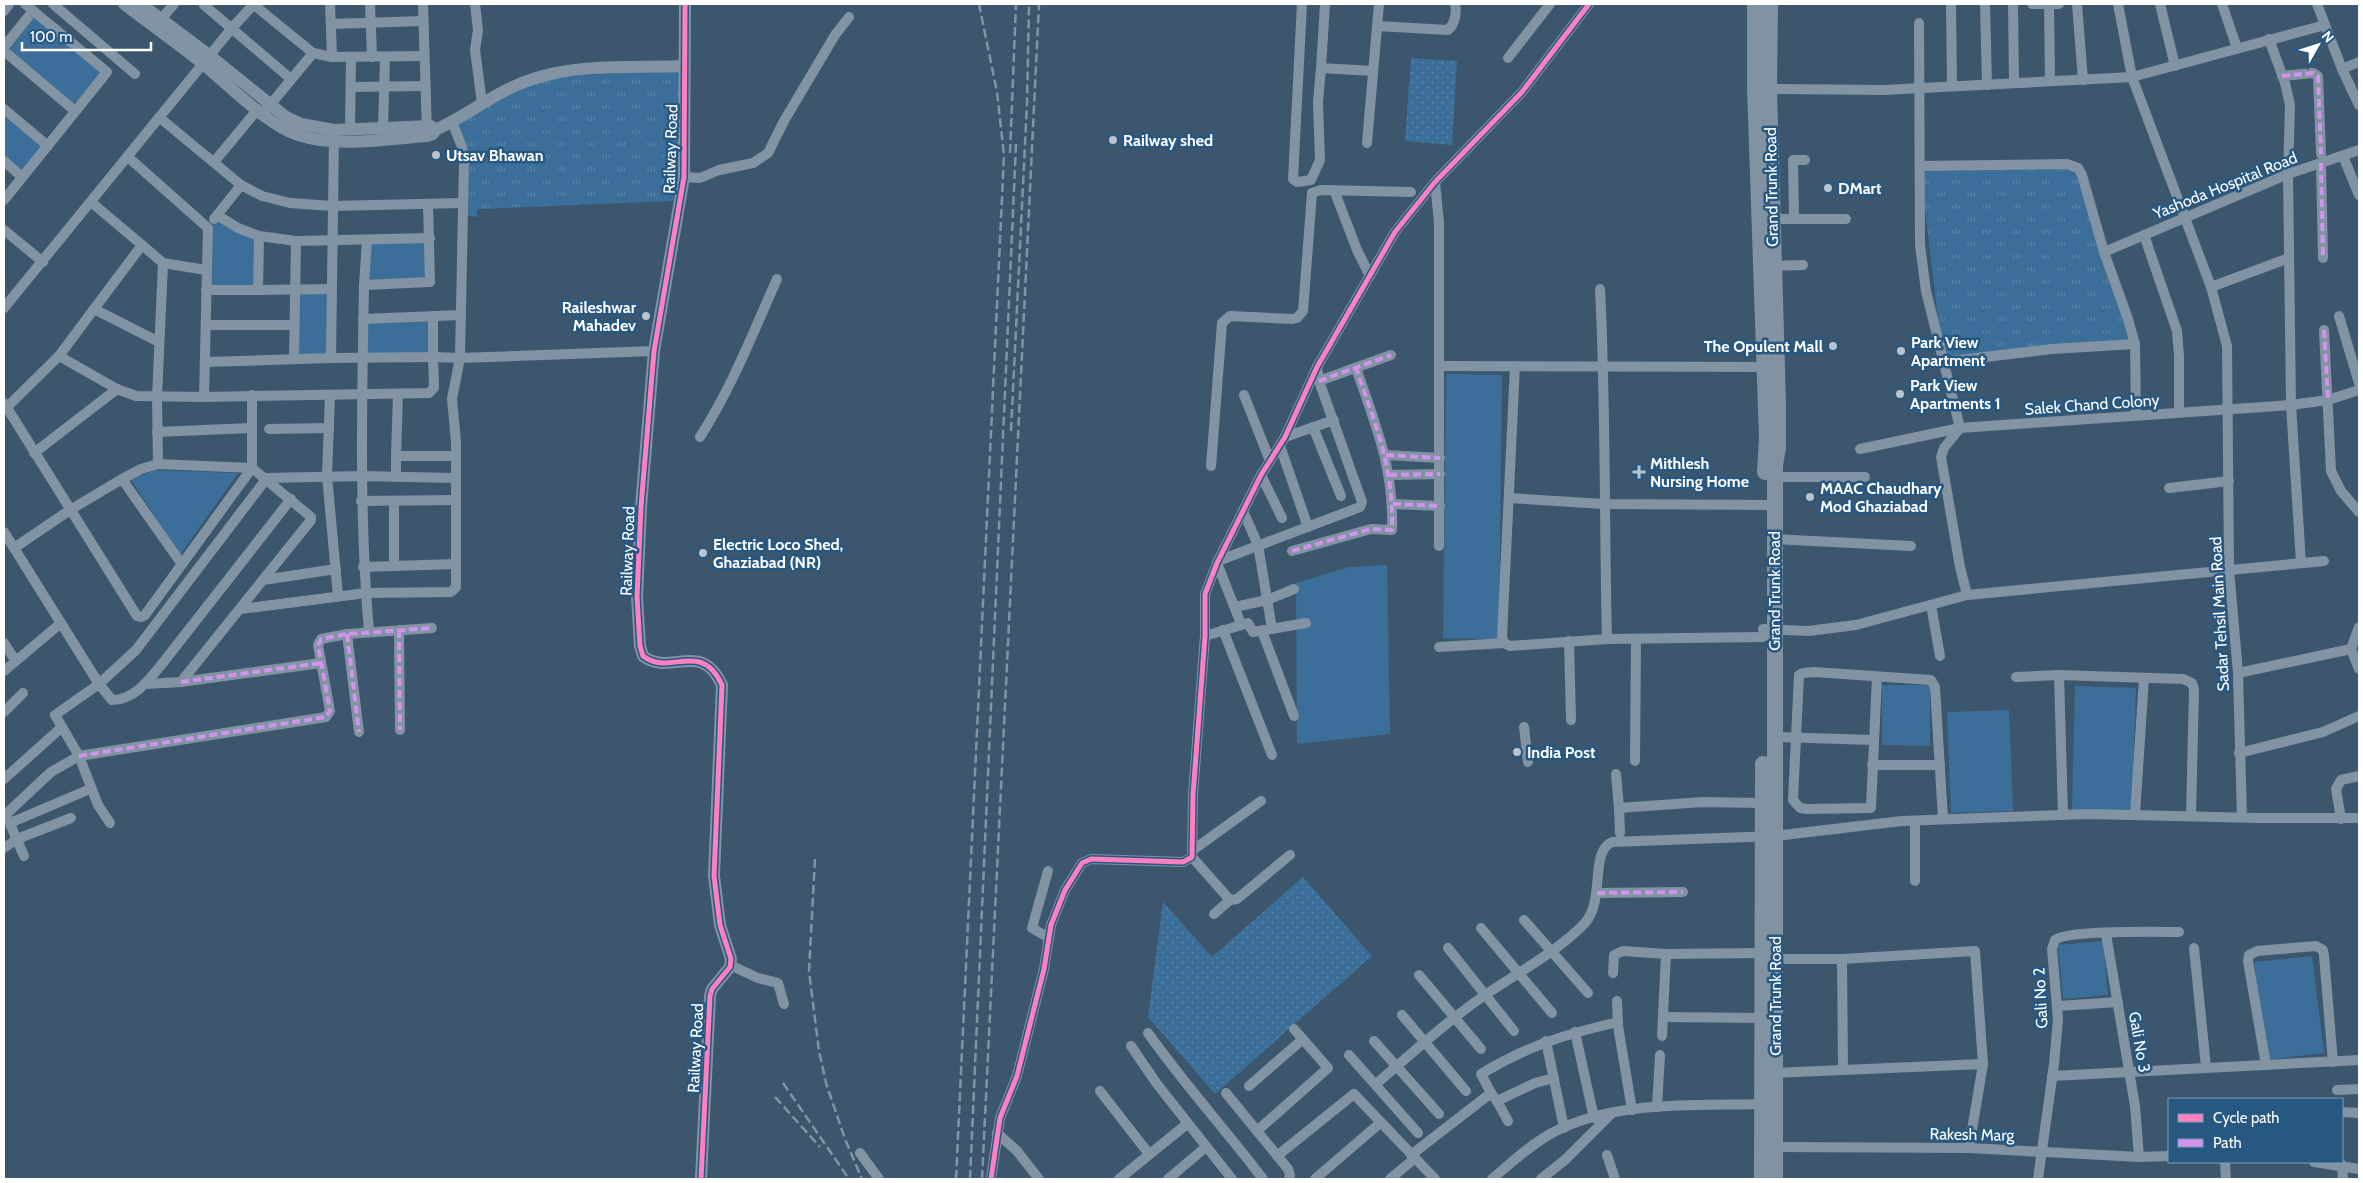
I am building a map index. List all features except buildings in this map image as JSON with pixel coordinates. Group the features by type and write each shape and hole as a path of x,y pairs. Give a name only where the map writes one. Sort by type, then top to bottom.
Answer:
{"highway":[{"name":"Grand Trunk Road","path":"1755,4 1770,368 1778,447 1770,505 1774,538 1767,632 1774,737 1768,836 1766,957 1762,1018 1762,1104 1775,1179"},
{"name":"Grand Trunk Road","path":"1768,836 1762,803 1770,505 1767,438 1773,266 1769,89 1770,4"},
{"name":"Grand Trunk Road","path":"1762,1179 1769,1148 1775,1073 1766,957"}],"street":[{"path":"4,10 9,4"},
{"path":"53,4 135,74"},
{"path":"124,4 158,23 206,59 264,109 280,127 298,135 334,136 430,132 452,122 482,103 532,79 560,73 611,68 684,66"},
{"path":"141,4 158,23"},
{"path":"158,23 174,4"},
{"path":"4,308 206,59 253,4 313,53 332,57 423,56"},
{"path":"330,4 332,57"},
{"path":"370,4 372,57"},
{"path":"423,4 424,86 430,132"},
{"path":"475,4 478,30 475,50 482,103"},
{"name":"Railway Road","path":"685,4 684,177 654,351 639,545 637,597 640,646 643,656 656,663 678,660 698,662 710,666 717,674 722,686 714,876 720,925 731,959 730,965 712,989 710,996 701,1179"},
{"path":"1302,4 1293,179 1297,182 1311,180 1320,160 1318,102 1325,4"},
{"path":"1367,143 1379,4"},
{"path":"1377,26 1448,30 1451,28 1455,17 1455,4"},
{"path":"1508,58 1550,4"},
{"path":"1230,900 1192,853 1193,795 1205,636 1205,594 1218,562 1243,511 1261,475 1283,441 1317,367 1395,232 1435,182 1522,92 1589,4"},
{"path":"1951,4 1952,86"},
{"path":"1984,4 1987,84"},
{"path":"2012,4 2014,83"},
{"path":"2032,4 2059,4"},
{"path":"2049,4 2050,81"},
{"path":"2077,4 2083,80"},
{"name":"Sadar Tehsil Main Road","path":"2118,4 2132,77 2211,287 2226,346 2229,569 2238,673 2242,817"},
{"path":"2160,4 2175,66"},
{"path":"2222,4 2237,48"},
{"path":"2317,4 2342,69 2359,106"},
{"path":"204,5 291,79"},
{"path":"4,47 29,7 107,72 4,200"},
{"path":"684,177 700,178 719,170 753,163 768,153 784,121 835,35 850,17"},
{"path":"331,24 423,21"},
{"path":"1919,23 1919,216 1923,268 1943,362 1960,428 1944,448 1941,457 1960,567 1967,595"},
{"path":"1769,89 1884,90 2132,77 2325,25"},
{"path":"2269,39 2290,105 2288,174 2291,405 2302,563"},
{"path":"4,51 75,111"},
{"path":"214,162 313,53"},
{"path":"350,130 352,57"},
{"path":"383,128 385,57"},
{"path":"2342,69 2359,62"},
{"path":"1321,68 1373,71"},
{"path":"2282,76 2313,73 2318,76 2323,258"},
{"path":"352,87 424,86"},
{"path":"4,109 48,146"},
{"path":"160,118 241,184 262,196 290,203 332,206 462,203"},
{"path":"241,609 366,593 451,592 456,587 455,456 452,399 460,358 464,160 462,147 452,122"},
{"path":"334,136 350,130 383,128 430,132"},
{"path":"331,358 334,136"},
{"name":"Yashoda Hospital Road","path":"2104,252 2321,159 2343,156 2359,150"},
{"path":"2343,156 2359,195"},
{"path":"128,157 208,228"},
{"path":"1794,219 1793,160 1805,160"},
{"path":"4,161 22,176"},
{"path":"1920,166 2074,165 2082,175 2104,252 2135,344 2136,415"},
{"path":"1435,182 1439,224 1439,546"},
{"path":"204,397 208,228 241,184"},
{"path":"1211,466 1222,323 1230,316 1293,319 1303,312 1312,193 1317,190 1411,192"},
{"path":"1334,190 1357,250 1370,276"},
{"path":"91,202 163,263 206,270"},
{"path":"364,285 430,282 428,204"},
{"path":"217,215 238,228 259,236 296,241 430,238"},
{"path":"1772,219 1846,219"},
{"path":"4,230 43,262"},
{"path":"2144,235 2176,331 2179,356 2179,413"},
{"path":"258,290 259,236"},
{"path":"367,240 360,395 363,567 370,632"},
{"path":"294,359 296,241"},
{"path":"142,245 59,356 5,406 137,616 145,615 252,468 252,395"},
{"path":"2211,287 2289,258"},
{"path":"158,464 157,398 163,263"},
{"path":"1773,266 1803,265"},
{"path":"700,437 722,402 742,364 777,279"},
{"path":"206,290 331,289"},
{"path":"1600,289 1604,365 1603,504 1607,639"},
{"path":"94,309 159,342"},
{"path":"363,319 461,315"},
{"path":"59,356 117,389 136,396 157,398 252,395 360,395 433,391 433,316"},
{"path":"2339,316 2359,383"},
{"path":"206,324 294,325"},
{"path":"2324,330 2332,476 2340,491 2359,512"},
{"path":"1943,362 2052,349 2135,344"},
{"path":"205,362 331,358 460,358 654,351"},
{"path":"1319,380 1391,355"},
{"path":"1439,366 1604,365 1770,368"},
{"path":"1504,643 1502,637 1510,498 1514,366"},
{"path":"1218,562 1360,507 1362,502 1319,380 1317,367"},
{"path":"1292,551 1371,529 1392,530 1393,504 1386,455 1356,368"},
{"path":"34,453 117,389"},
{"name":"Salek Chand Colony","path":"1860,450 1960,428 2291,405 2328,400 2359,390"},
{"path":"396,477 398,394"},
{"path":"330,395 328,476 338,596"},
{"path":"1244,395 1270,460"},
{"path":"1283,441 1313,427 1334,420"},
{"path":"1313,427 1341,496"},
{"path":"157,432 251,428"},
{"path":"269,429 329,428"},
{"path":"1283,441 1308,527"},
{"path":"1386,455 1440,458"},
{"path":"396,456 455,456"},
{"path":"14,548 70,510 122,479 141,469 158,464 252,468 267,478 309,514 311,520 241,609 180,682"},
{"path":"1388,475 1440,474"},
{"path":"1261,475 1282,518"},
{"path":"267,478 361,476 455,478"},
{"path":"1774,477 1865,477"},
{"path":"110,823 90,789 79,756 54,715 99,684 136,650 267,478"},
{"path":"122,479 181,563"},
{"path":"2169,488 2229,481"},
{"path":"1510,498 1603,504 1770,505"},
{"path":"4,532 99,684 112,700 120,700 146,684 291,499"},
{"path":"361,501 455,500"},
{"path":"394,501 394,566"},
{"path":"1393,504 1440,506"},
{"path":"1243,511 1258,545 1267,600 1267,630 1294,716"},
{"path":"1774,538 1911,546"},
{"path":"1439,648 1504,643 1510,646 1607,639 1808,631 1856,625 1967,595 2131,581 2229,569 2324,561"},
{"path":"1218,562 1240,624"},
{"path":"363,567 455,564"},
{"path":"263,580 336,569"},
{"path":"1235,607 1267,600 1294,589"},
{"path":"1930,605 1940,656"},
{"path":"4,671 61,623"},
{"path":"1205,636 1240,624 1248,623 1253,632 1306,623"},
{"path":"2359,627 2351,649 2359,669"},
{"path":"6,816 51,772 79,756 326,717 330,710 319,642 325,638 347,634 432,628"},
{"path":"399,630 400,730"},
{"path":"1223,630 1272,754"},
{"path":"347,634 359,732"},
{"path":"1635,761 1636,639"},
{"path":"1568,641 1571,720"},
{"path":"4,643 15,660"},
{"path":"2238,673 2351,649"},
{"path":"146,684 180,682 322,663"},
{"path":"1871,808 1800,808 1793,800 1799,675 1814,672 1931,680 1935,687 1943,819"},
{"path":"2059,675 2062,815"},
{"path":"2016,677 2059,675 2184,678 2192,683 2194,688 2191,816"},
{"path":"1872,825 1873,740 1878,677"},
{"path":"2135,815 2144,678"},
{"path":"4,712 23,693"},
{"path":"2239,753 2322,732 2359,716"},
{"path":"1524,726 1528,762"},
{"path":"5,775 62,727"},
{"path":"1774,737 1873,740"},
{"path":"1872,766 1940,765"},
{"path":"1616,774 1620,833"},
{"path":"2341,819 2336,789 2341,780 2359,776"},
{"path":"6,816 90,789"},
{"path":"991,1179 1000,1118 1019,1067 1044,969 1052,925 1065,890 1082,863 1099,858 1183,862 1192,853 1261,801"},
{"path":"1619,808 1703,802 1762,803"},
{"path":"1376,1084 1454,1017 1551,950 1583,925 1593,914 1597,893 1600,853 1607,844 1612,842 1768,836 1943,819 2062,815 2359,818"},
{"path":"6,816 24,856"},
{"path":"4,848 17,839 71,818"},
{"path":"1915,821 1915,881"},
{"path":"1214,914 1230,900 1237,899 1290,855"},
{"path":"1048,871 1032,928 1049,938"},
{"path":"1597,893 1683,892"},
{"path":"1524,920 1588,993"},
{"path":"1481,928 1552,1013"},
{"name":"Gali No 2","path":"2038,1179 2058,1019 2052,949 2055,940 2065,936 2179,932"},
{"name":"Gali No 3","path":"2106,934 2135,1106 2139,1157"},
{"path":"2266,1065 2248,961 2249,955 2257,951 2316,946 2323,950 2324,956 2333,1062"},
{"path":"1448,948 1514,1031"},
{"path":"2194,948 2206,1068"},
{"path":"1613,973 1614,955 1623,951 1842,959 1975,951 1984,1064 1969,1148"},
{"path":"1662,1036 1666,954"},
{"path":"1842,959 1844,1070"},
{"path":"730,965 758,978 778,984 784,1004"},
{"path":"1419,975 1481,1049"},
{"path":"1617,1001 1618,1022 1632,1110"},
{"path":"2058,1006 2118,1002"},
{"path":"1402,1015 1466,1090"},
{"path":"1664,1016 1762,1018"},
{"path":"1508,1121 1481,1074 1500,1062 1546,1041 1618,1022"},
{"path":"1257,1130 1328,1068 1294,1029"},
{"path":"1575,1032 1594,1118"},
{"path":"1148,1033 1194,1095 1263,1179"},
{"path":"1249,1086 1303,1039"},
{"path":"1374,1041 1439,1114"},
{"path":"1546,1041 1564,1128"},
{"path":"1131,1046 1227,1178"},
{"path":"1350,1055 1418,1133"},
{"path":"1657,1107 1660,1055"},
{"path":"2052,1076 2359,1060"},
{"path":"1775,1073 1984,1064"},
{"path":"1390,1179 1412,1157 1494,1097 1554,1078"},
{"path":"2337,1090 2359,1089"},
{"path":"1100,1092 1149,1154"},
{"path":"1226,1093 1288,1169 1289,1179"},
{"path":"1277,1156 1354,1094 1433,1179"},
{"path":"1492,1179 1538,1141 1564,1128 1612,1113 1657,1107 1762,1104"},
{"path":"2343,1112 2359,1113"},
{"path":"1541,1179 1566,1158 1612,1113"},
{"path":"1315,1179 1380,1123"},
{"path":"1122,1178 1187,1124"},
{"path":"997,1133 1017,1151 1039,1179"},
{"path":"1168,1179 1206,1147"},
{"name":"Rakesh Marg","path":"1769,1148 1969,1148 2041,1150 2139,1157 2168,1156"},
{"path":"860,1154 879,1179"},
{"path":"1607,1155 1615,1179"},
{"path":"2225,1163 2226,1179"},
{"path":"2321,1163 2359,1170"},
{"path":"2342,1166 2343,1179"}],"green space":[{"path":"35,17 102,72 73,105 8,50"},
{"path":"1411,58 1457,61 1452,145 1405,141"},
{"path":"677,70 680,72 679,148 673,201 477,209 477,217 463,215 466,177 454,122 536,81 582,75"},
{"path":"4,114 42,146 21,171 4,156"},
{"path":"2073,165 2135,344 1943,362 1920,166"},
{"path":"216,220 257,237 256,288 208,288 210,228"},
{"path":"426,242 427,281 367,283 370,243"},
{"path":"327,292 327,355 297,355 296,293"},
{"path":"431,318 430,355 366,355 366,321"},
{"path":"1446,374 1502,375 1499,639 1443,638"},
{"path":"154,470 238,473 180,555 131,480"},
{"path":"1387,565 1390,734 1297,744 1296,583 1349,567"},
{"path":"1882,685 1930,685 1930,746 1882,745"},
{"path":"2075,686 2136,688 2132,812 2072,810"},
{"path":"2009,710 2013,811 1951,813 1947,712"},
{"path":"1303,877 1372,956 1215,1094 1148,1017 1163,902 1212,957"},
{"path":"2103,941 2108,995 2063,999 2058,945"},
{"path":"2312,956 2324,1053 2266,1060 2254,962"}],"railway":[{"path":"956,1179 1004,155 997,92 979,4"},
{"path":"1010,153 1016,4"},
{"path":"1011,431 1027,103 1029,4"},
{"path":"982,1179 1039,4"},
{"path":"970,1179 1016,144"},
{"path":"815,859 809,971 819,1051 826,1083 845,1139 862,1179"},
{"path":"783,1083 849,1179"},
{"path":"775,1097 820,1147"}],"marked path":[{"path":"2282,76 2313,73 2318,76 2321,154"},
{"path":"2321,163 2323,258"},
{"path":"2324,330 2328,400"},
{"path":"1319,381 1391,355"},
{"path":"1292,551 1371,529 1392,530 1392,508 1387,467 1377,428 1356,368"},
{"path":"1386,455 1440,458"},
{"path":"1389,475 1440,474"},
{"path":"1393,504 1440,506"},
{"path":"79,756 326,717 330,711 318,645 321,639 347,634 432,628"},
{"path":"399,630 400,730"},
{"path":"347,634 359,732"},
{"path":"181,682 321,663"},
{"path":"1597,893 1683,892"}],"cycle path":[{"path":"685,4 684,177 654,351 641,507 637,597 640,646 643,656 653,661 664,663 695,661 705,664 714,671 722,685 714,876 720,925 731,959 730,967 712,989 710,996 701,1179"},
{"path":"991,1179 1000,1118 1017,1076 1044,969 1051,925 1065,890 1082,863 1091,859 1183,862 1192,857 1193,795 1205,636 1205,594 1217,563 1261,475 1285,437 1317,367 1395,232 1435,182 1522,92 1589,4"}],"place":[{"name":"Railway shed","path":"1113,140"},
{"name":"Utsav Bhawan","path":"436,155"},
{"name":"DMart","path":"1828,188"},
{"name":"Raileshwar Mahadev","path":"646,316"},
{"name":"The Opulent Mall","path":"1833,346"},
{"name":"Park View Apartment","path":"1901,351"},
{"name":"Park View Apartments 1","path":"1900,394"},
{"name":"Mithlesh Nursing Home","path":"1639,472"},
{"name":"MAAC Chaudhary Mod Ghaziabad","path":"1810,497"},
{"name":"Electric Loco Shed, Ghaziabad (NR)","path":"703,553"},
{"name":"India Post","path":"1517,752"}]}
